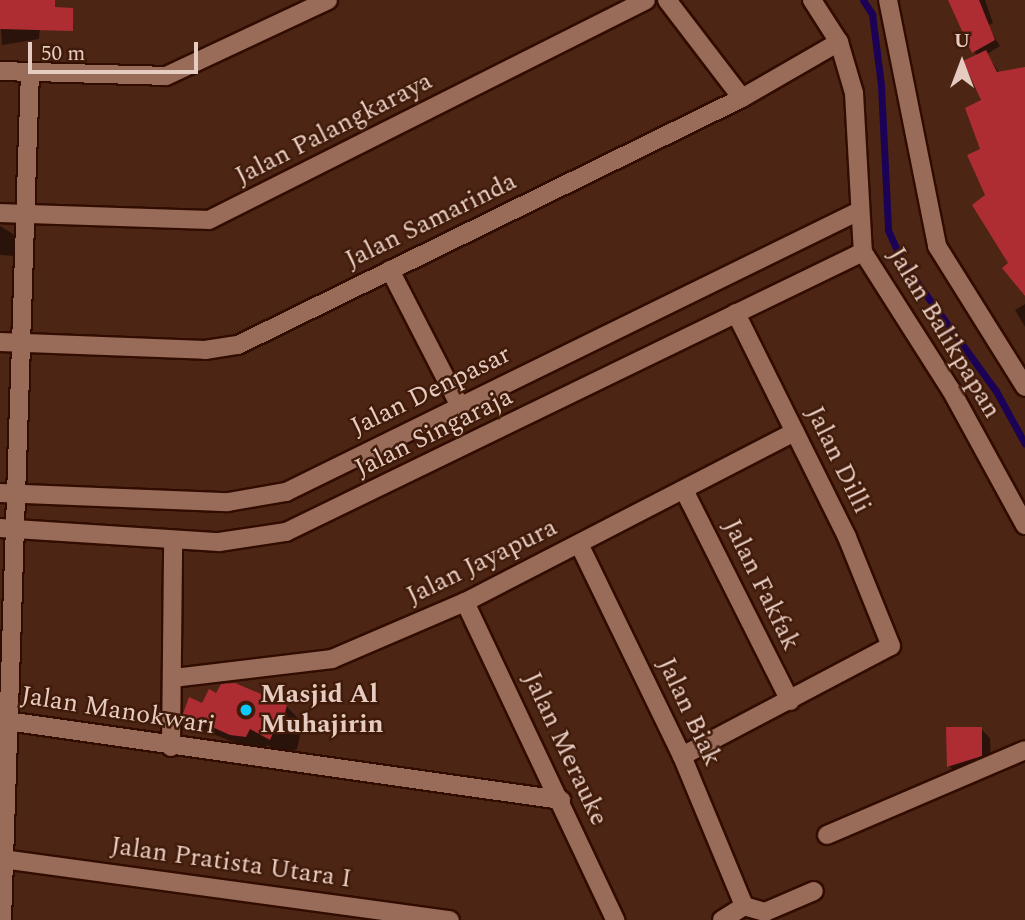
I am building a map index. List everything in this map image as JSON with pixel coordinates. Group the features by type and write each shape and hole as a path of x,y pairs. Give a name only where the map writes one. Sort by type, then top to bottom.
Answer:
{"street":[{"path":"0,71 175,74 328,0"},
{"name":"Jalan Palangkaraya","path":"0,213 209,220 646,0"},
{"path":"667,0 742,98"},
{"name":"Jalan Balikpapan","path":"812,0 839,42 854,93 858,212 863,252 951,390 1025,525"},
{"path":"888,0 937,246 1021,368 1025,387"},
{"name":"Jalan Samarinda","path":"0,342 205,350 238,345 742,98 839,42"},
{"path":"2,920 3,720 10,495 22,343 30,73"},
{"name":"Jalan Denpasar","path":"10,495 260,500 858,212"},
{"name":"Jalan Singaraja","path":"10,526 173,540 231,541 296,528 863,252"},
{"path":"390,270 460,406"},
{"name":"Jalan Dilli","path":"736,313 889,633 885,655 790,701"},
{"name":"Jalan Jayapura","path":"173,678 332,659 465,602 685,492 795,432"},
{"name":"Jalan Fakfak","path":"685,492 790,701"},
{"path":"171,747 173,540"},
{"name":"Jalan Biak","path":"579,544 682,756 744,906"},
{"name":"Jalan Merauke","path":"465,602 561,800 615,920"},
{"path":"682,756 790,701"},
{"name":"Jalan Manokwari","path":"3,720 171,747 561,800"},
{"path":"827,835 1025,750"},
{"name":"Jalan Pratista Utara I","path":"3,859 450,920"},
{"path":"722,920 744,906 765,912 814,891"},
{"path":"338,903 346,920"}],"building":[{"path":"0,0 55,0 55,7 73,8 73,31 0,29"},
{"path":"948,0 979,0 995,40 972,53"},
{"path":"986,50 997,72 1025,67 1025,296 1002,268 1008,263 972,205 985,195 967,155 980,149 965,108 981,100 963,61"},
{"name":"Masjid Al Muhajirin","path":"235,683 287,705 280,733 274,731 270,740 250,729 246,737 230,735 183,714 189,697 202,703 209,689 216,693 221,684"},
{"path":"946,727 982,727 982,756 947,767"}],"waterway":[{"path":"863,0 872,14 881,85 888,230 903,263 996,391 1025,444"}],"place":[{"name":"Masjid Al Muhajirin","path":"246,710"}]}
